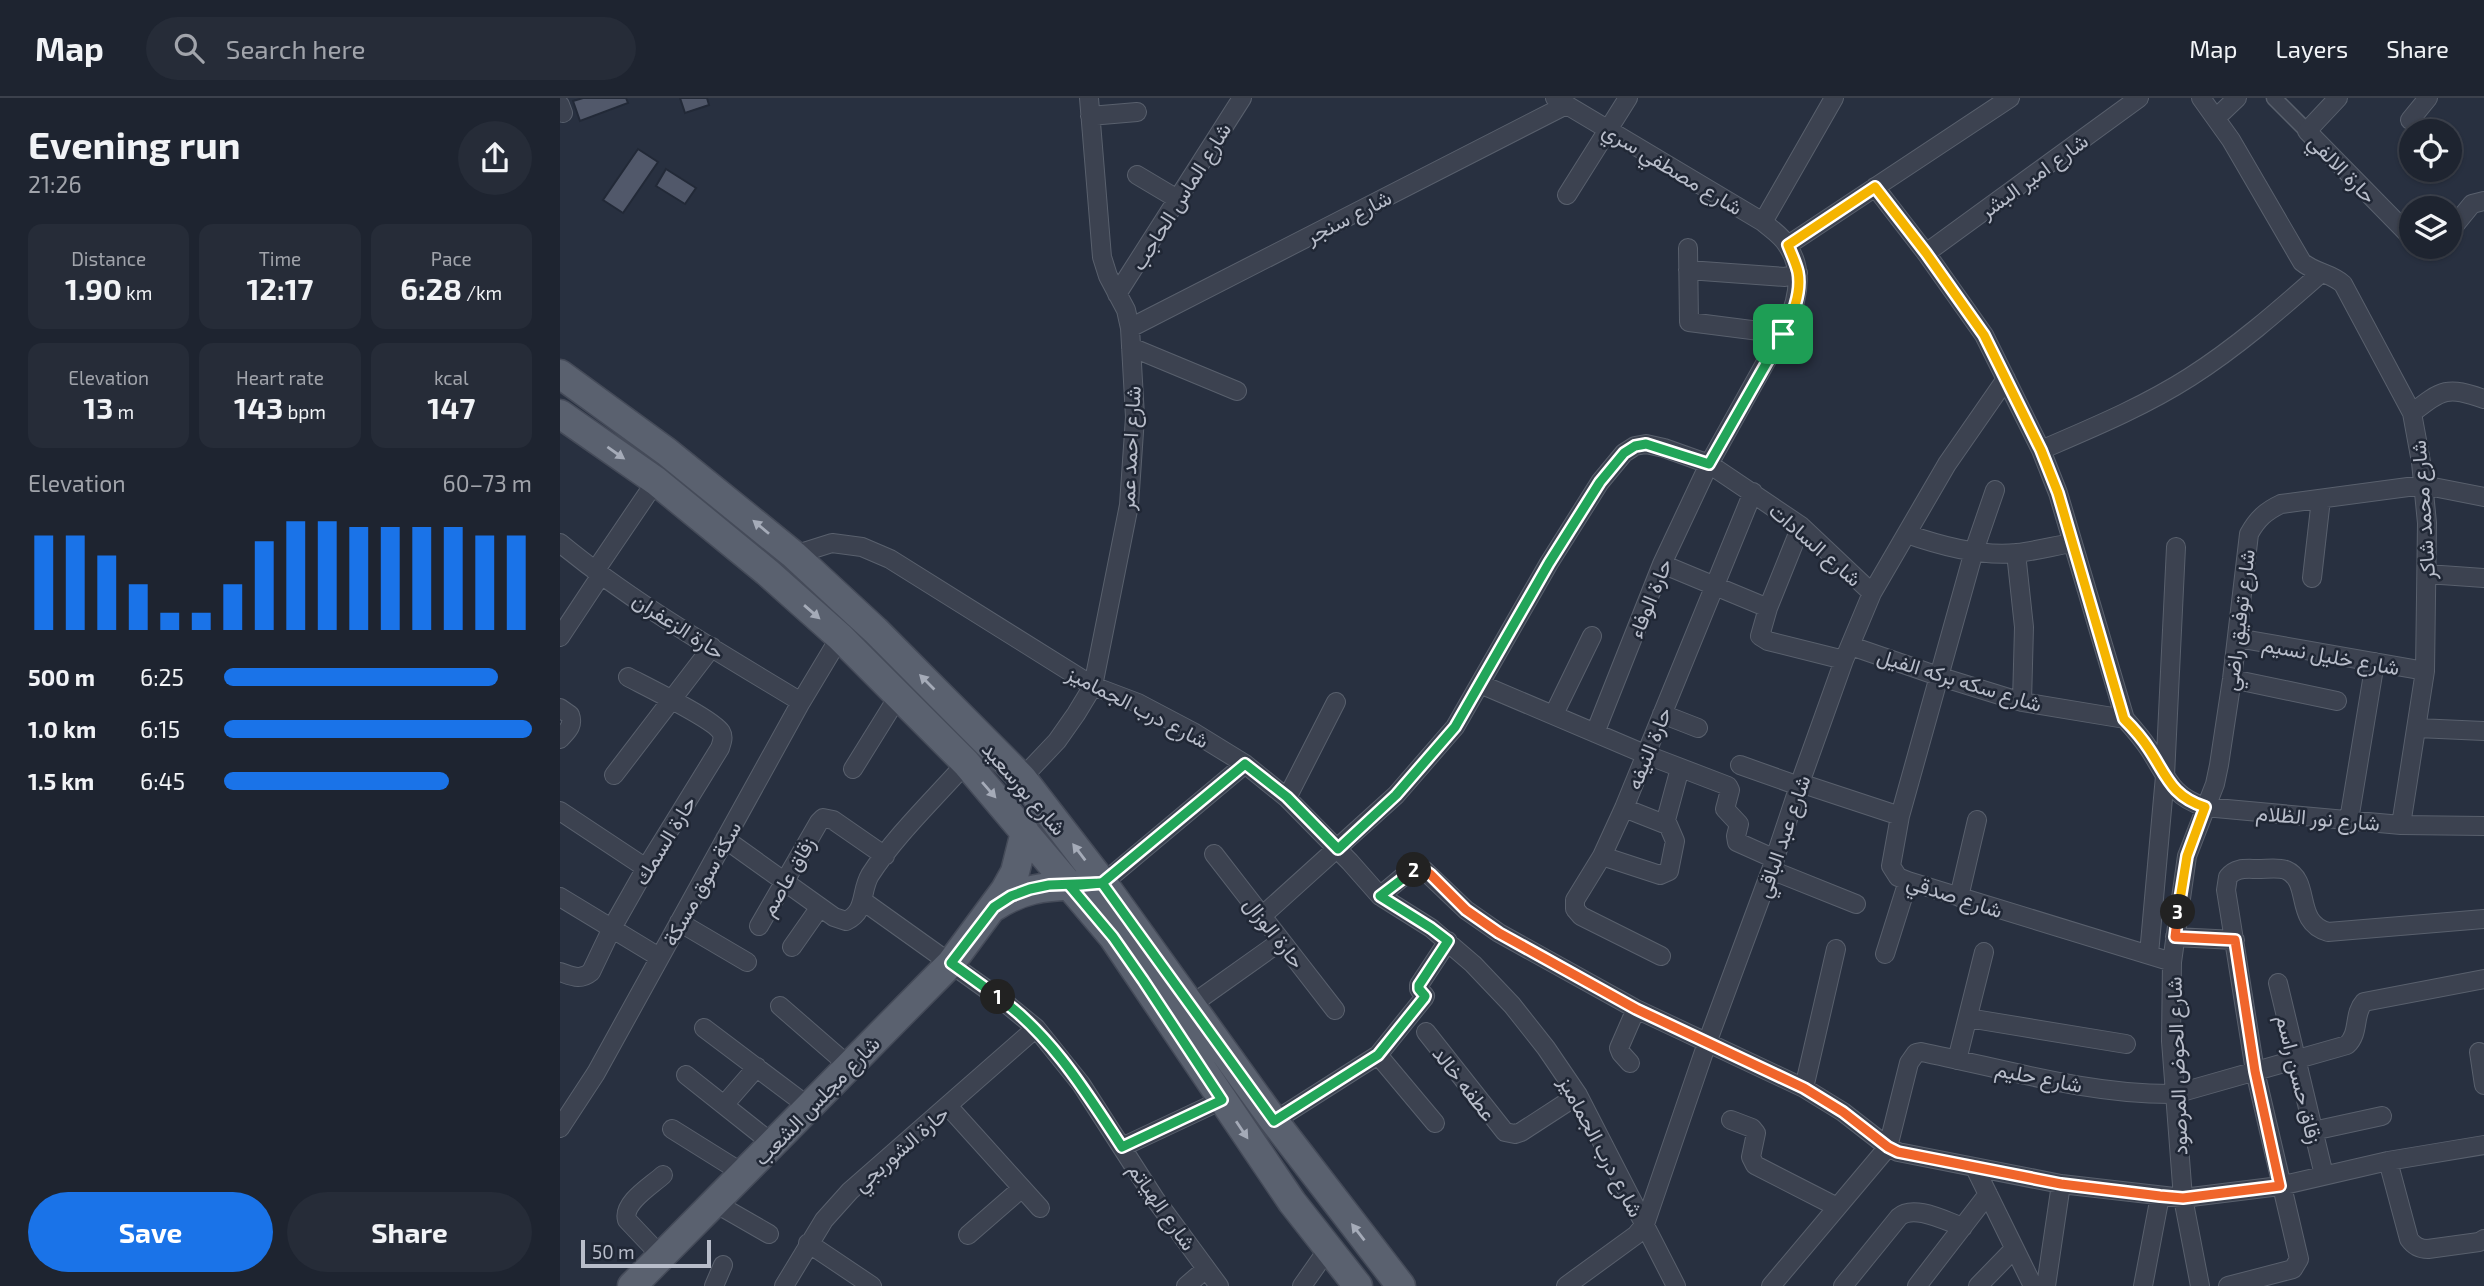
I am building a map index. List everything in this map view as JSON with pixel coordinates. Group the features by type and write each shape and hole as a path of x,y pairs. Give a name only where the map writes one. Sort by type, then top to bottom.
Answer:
{"main road":[{"name":"شارع بورسعيد","path":"560,374 667,452 794,555 875,630 1023,778 1274,1121 1401,1286"},
{"name":"شارع بورسعيد","path":"560,414 656,481 756,564 840,637 966,763 1113,937 1285,1192 1358,1286"},
{"name":"شارع مجلس الشعب","path":"632,1286 951,963 994,907 1014,872 1025,832"},
{"name":"شارع مجلس الشعب","path":"994,907 1011,896 1030,889 1049,885 1102,883"}],"street":[{"name":"شارع الماس الحاجب","path":"1117,294 1242,98"},
{"path":"1567,195 1628,98"},
{"path":"1763,222 1834,98"},
{"path":"1688,270 1776,277 1798,273 1788,245 2010,98"},
{"name":"شارع امير البشر","path":"1926,253 2139,98"},
{"name":"شارع محمد شاكر","path":"2201,98 2216,118 2302,262 2343,284 2412,413 2423,485 2427,574 2426,671 2401,825"},
{"path":"2216,118 2237,98"},
{"name":"حارة الالفي","path":"2274,98 2399,225"},
{"path":"2307,131 2338,98"},
{"path":"2411,119 2428,98"},
{"name":"شارع مصطفي سري","path":"1561,101 1763,222 1788,245"},
{"name":"شارع سنجر","path":"1130,328 1561,101"},
{"path":"1090,107 1137,112"},
{"name":"شارع احمد عمر","path":"1023,778 1076,715 1093,686 1129,505 1135,416 1130,328 1126,310 1108,276 1102,257 1090,107"},
{"path":"1138,175 1179,200"},
{"path":"1875,187 1984,335 2041,450 2058,493 2124,719 2149,749 2165,776"},
{"path":"2462,216 2472,204 2484,201"},
{"path":"1688,248 1689,323 1783,334"},
{"name":"حارة الوفاء","path":"1595,733 1662,564 1709,464 1783,334 1794,307 1798,273"},
{"path":"2041,450 2118,418 2190,377 2258,329 2320,274"},
{"path":"1131,347 1237,391"},
{"name":"شارع عبد الباقي","path":"1566,1286 1636,1235 1645,1224 1800,784 1872,593 1947,464 2006,379"},
{"path":"2412,413 2439,394 2449,391 2460,391 2484,399"},
{"name":"شارع السادات","path":"1480,684 1549,563 1600,482 1624,453 1635,446 1646,444 1709,464 1801,526 1872,593"},
{"path":"560,637 656,481"},
{"name":"شارع توفيق راضي","path":"2205,807 2215,784 2232,679 2249,534 2256,521 2267,510 2281,504 2423,485 2484,497"},
{"name":"شارع صدقي","path":"1995,490 1974,551 1941,677 1900,816 1891,866 1898,877 2172,962"},
{"name":"حارة النيفه","path":"1661,956 1577,913 1575,900 1602,856 1624,808 1753,492"},
{"path":"2312,578 2321,499"},
{"path":"1662,564 1714,588 1768,608 1801,526"},
{"path":"1907,534 1974,551 2016,553 2072,543"},
{"name":"حارة الزعفران","path":"560,542 598,573 802,702"},
{"name":"شارع درب الجماميز","path":"794,555 832,543 862,547 890,559 1093,686 1138,703 1193,732 1245,764 1287,797 1380,896 1448,941 1512,1005 1578,1095 1676,1286"},
{"path":"2150,954 2165,776 2176,547"},
{"path":"2016,553 2024,627 2022,702"},
{"path":"2427,574 2484,578"},
{"name":"شارع سكه بركه الفيل","path":"1768,608 1759,636 1763,639 1848,653 1941,677 2022,702 2124,719"},
{"path":"1553,714 1592,636"},
{"name":"سكة سوق مسكة","path":"560,1128 596,1073 840,637"},
{"name":"شارع خليل نسيم","path":"2237,638 2426,671"},
{"path":"614,775 712,647"},
{"path":"2349,820 2375,662"},
{"path":"628,677 672,700"},
{"path":"2232,679 2337,701"},
{"path":"1262,916 1396,795 1455,727 1480,684 1729,787 1731,790 1725,809 1739,824 1737,842 1773,864 1856,904"},
{"path":"853,769 900,695"},
{"name":"حارة السمك","path":"560,972 578,978 591,972 612,928 720,748 723,739 719,729 672,700"},
{"path":"1287,797 1336,702"},
{"path":"560,708 570,715 572,721 560,739"},
{"path":"1662,713 1698,728"},
{"path":"2417,728 2484,731"},
{"path":"725,839 820,908 846,921 856,914 863,901 866,883 885,856 966,763"},
{"path":"1102,883 1245,764"},
{"path":"1740,765 1900,816"},
{"path":"1602,856 1660,875 1666,873 1670,868 1675,841 1667,825 1667,815 1679,768"},
{"name":"شارع نور الظلام","path":"2165,776 2187,801 2205,807 2401,825 2484,825"},
{"name":"شارع الحوض المرصود","path":"2200,1286 2183,1198 2171,1041 2175,937 2187,856 2205,807"},
{"path":"1624,808 1667,825"},
{"path":"560,811 646,869"},
{"name":"زقاق عاصم","path":"758,926 823,818 833,820 885,856"},
{"path":"1959,897 1978,820"},
{"name":"حارة الوزال","path":"1214,854 1335,1010"},
{"path":"2228,1286 2293,1269 2299,1259 2255,1071 2226,884 2228,877 2238,869 2277,869 2291,873 2298,884 2308,918 2320,929 2328,932 2484,919"},
{"path":"1380,896 1411,870 1424,870 1466,910 1499,933 1636,1009 1804,1088 1843,1112 1898,1152 2061,1184 2183,1198 2280,1186 2388,1161 2484,1145"},
{"path":"1885,954 1908,880"},
{"path":"560,897 659,957"},
{"name":"شارع الهياتم","path":"863,901 1003,1001 1036,1028 1081,1084 1155,1199 1219,1286"},
{"path":"792,947 820,908"},
{"path":"679,922 747,962"},
{"path":"2175,937 2235,940"},
{"path":"1191,1005 1281,941"},
{"path":"1274,1121 1378,1055 1424,998 1419,985 1448,941"},
{"path":"1804,1088 1836,950"},
{"path":"1957,1060 1984,951"},
{"name":"شارع حليم","path":"1888,1147 1909,1063 1916,1053 2112,1090 2175,1094 2347,1045 2353,1040 2360,1007 2364,1002 2484,979"},
{"name":"زقاق حسن راسم","path":"2278,983 2324,1175"},
{"path":"780,1006 849,1066"},
{"path":"1630,1063 1619,1048 1636,1009"},
{"path":"1968,1018 2126,1044"},
{"path":"704,1028 810,1107"},
{"name":"حارة الشوربجي","path":"784,1286 808,1243 850,1191 1036,1028"},
{"name":"عطفه خالد","path":"1426,1032 1505,1132 1521,1132 1578,1095"},
{"path":"2479,1052 2484,1085"},
{"path":"1378,1055 1435,1123"},
{"path":"724,1105 757,1067"},
{"path":"686,1075 773,1144"},
{"path":"1122,1147 1222,1100"},
{"path":"948,1106 1040,1208"},
{"path":"2313,1131 2382,1116"},
{"path":"1731,1120 1752,1128 1756,1133 1751,1157 1755,1166 1837,1206"},
{"path":"672,1129 744,1174"},
{"path":"1771,1286 1888,1147"},
{"path":"2388,1161 2412,1244 2428,1249 2482,1240"},
{"path":"1975,1168 2033,1286"},
{"path":"661,1256 625,1215 628,1207 663,1175"},
{"path":"2046,1286 2061,1184"},
{"path":"968,1235 1022,1188"},
{"path":"1917,1286 1988,1194"},
{"path":"2143,1286 2160,1196"},
{"path":"715,1203 769,1234"},
{"path":"1843,1286 1906,1212 1915,1212 1962,1227"},
{"path":"808,1243 872,1286"},
{"path":"1978,1286 2014,1248"},
{"path":"1302,1286 1328,1249"},
{"path":"714,1286 723,1265"},
{"path":"1186,1286 1206,1269"}],"building":[{"path":"583,98 626,98 628,103 580,121 573,101"},
{"path":"680,98 707,98 709,105 685,113"},
{"path":"638,149 658,162 623,213 603,200"},
{"path":"666,169 696,188 685,204 656,186"}],"route":[{"path":"1783,334 1709,464 1646,444 1635,446 1624,453 1600,482 1549,563 1455,727 1396,795 1338,849 1287,797 1245,764 1102,883 1049,885 1030,889 1011,896 994,907 951,963 1036,1028 1081,1084 1122,1147 1222,1100 1113,937 1070,886 1102,883 1274,1121 1378,1055 1424,998 1424,993 1418,986 1448,941 1380,896 1411,870 1417,869 1430,874 1466,910 1499,933 1636,1009 1804,1088 1843,1112 1898,1152 2061,1184 2160,1196 2183,1198 2280,1186 2255,1071 2235,940 2175,937 2187,856 2205,807 2187,801 2173,787 2149,749 2124,719 2058,493 2041,450 1984,335 1875,187 1788,245 1798,273 1798,289 1783,334"}]}
